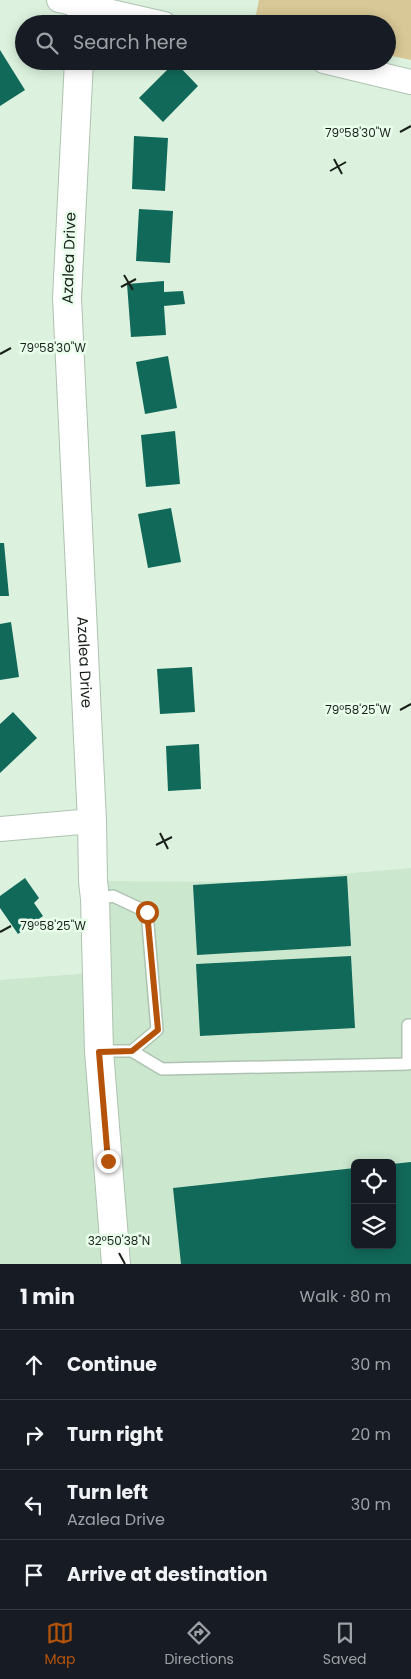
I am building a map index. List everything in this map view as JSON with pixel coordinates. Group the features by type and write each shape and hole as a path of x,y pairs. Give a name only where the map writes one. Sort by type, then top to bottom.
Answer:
{"street":[{"path":"76,7 117,15"},
{"name":"Azalea Drive","path":"79,70 67,298 92,821 99,1052 116,1264"},
{"path":"361,70 411,82"},
{"path":"0,829 92,821"}],"lane":[{"path":"95,899 112,896 147,912 158,1030 132,1051"},
{"path":"99,1052 132,1051 162,1069 408,1064 408,1025 411,1025"}],"shaded area":[{"path":"259,0 411,0 411,60 396,57 396,15 256,15"},
{"path":"411,868 411,1264 0,1264 0,980 92,973 93,881 251,882"}],"building":[{"path":"0,50 25,90 0,106"},
{"path":"167,70 183,70 198,86 163,122 139,98"},
{"path":"134,136 168,138 165,191 132,189"},
{"path":"139,209 173,211 170,263 136,261"},
{"path":"164,281 164,292 183,291 185,304 164,306 166,335 131,337 127,284"},
{"path":"168,356 177,408 145,414 136,362"},
{"path":"175,431 180,484 146,487 141,435"},
{"path":"171,508 181,562 148,568 138,514"},
{"path":"0,543 4,543 9,596 0,596"},
{"path":"11,622 19,677 0,680 0,624"},
{"path":"192,667 195,712 160,714 157,669"},
{"path":"13,712 37,738 0,773 0,724"},
{"path":"199,744 201,789 168,791 166,746"},
{"path":"347,876 351,946 197,955 193,885"},
{"path":"25,878 39,898 34,903 43,916 18,934 0,908 0,896"},
{"path":"351,956 355,1028 200,1036 196,964"},
{"path":"411,1162 411,1264 181,1264 173,1188 351,1168 351,1249 396,1249 396,1164"}],"route":[{"path":"108,1161 99,1052 132,1051 158,1030 147,912"}]}
